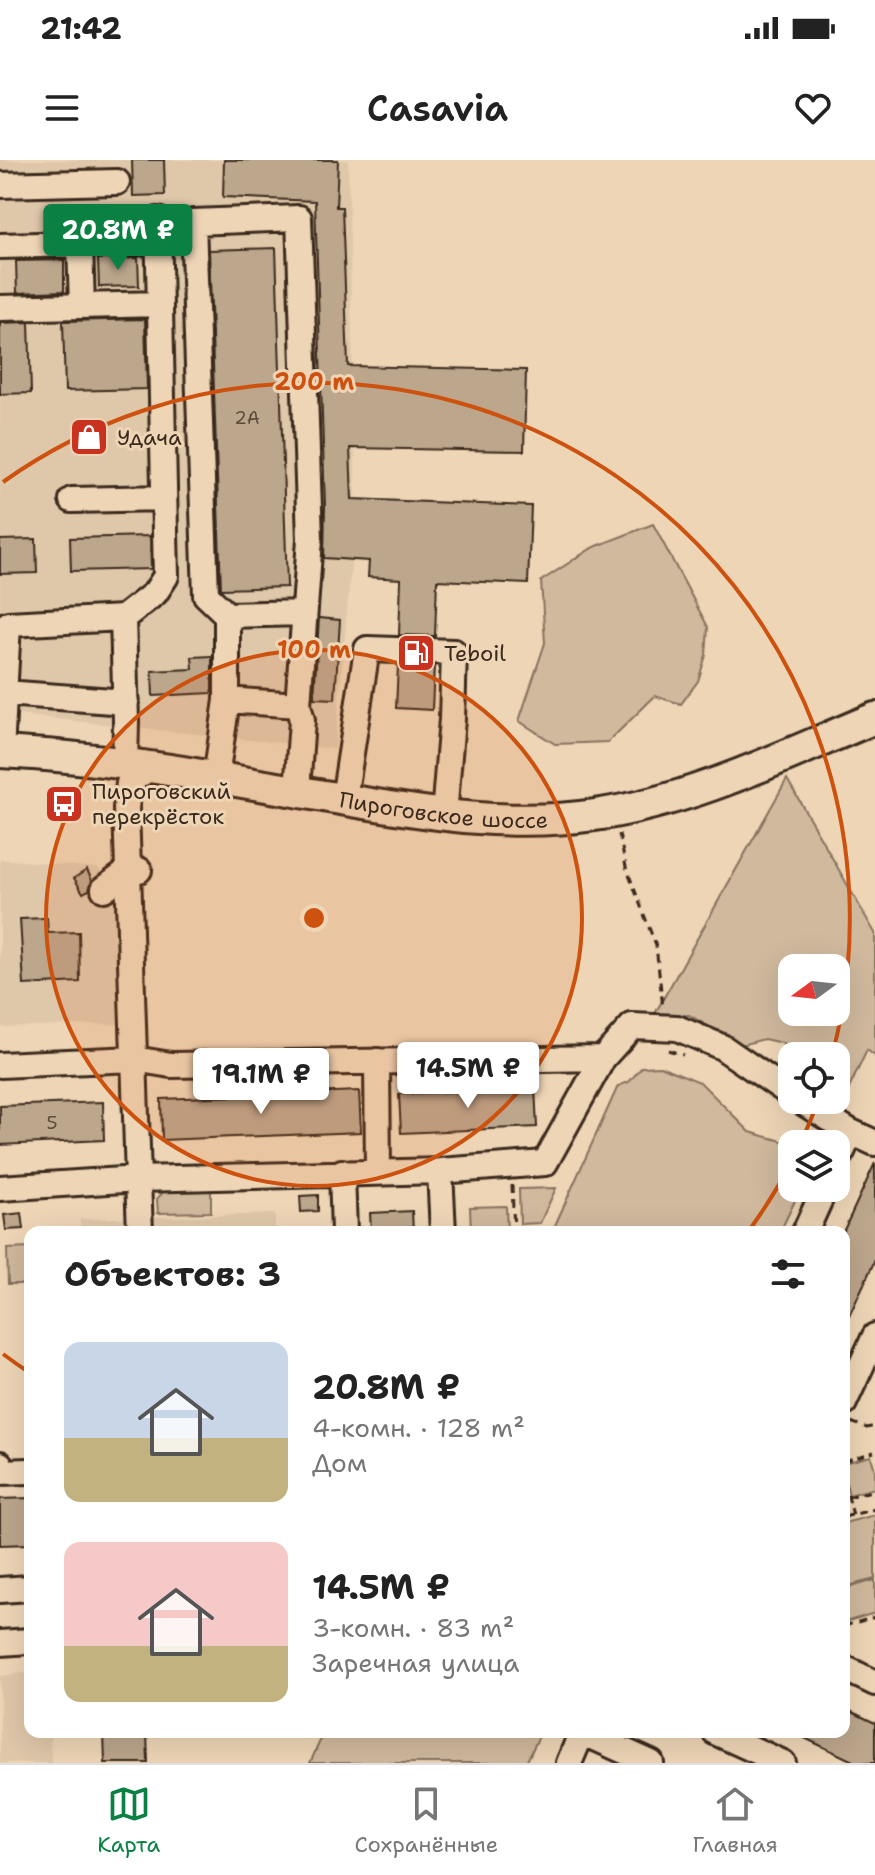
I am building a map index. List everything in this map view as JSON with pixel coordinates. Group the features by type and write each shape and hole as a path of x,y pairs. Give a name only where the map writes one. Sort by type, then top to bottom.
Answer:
{"main road":[{"name":"Пироговское шоссе","path":"1,752 50,754 127,765 444,816 520,821 615,812 677,797 875,718"}],"street":[{"path":"0,185 117,182"},
{"path":"297,791 302,720 298,705 310,539 299,218 193,222 206,595 227,615 304,613"},
{"path":"0,246 80,244 158,231 166,576 155,593 123,618 8,624 1,752"},
{"path":"80,244 82,306"},
{"path":"0,308 160,304"},
{"path":"72,500 164,498"},
{"path":"216,778 227,700 227,615"},
{"path":"123,618 127,765 116,772 126,796 134,870 134,1059 140,1226"},
{"path":"344,799 367,649 454,652 444,816"},
{"path":"5,693 126,702"},
{"path":"227,700 298,705"},
{"path":"104,889 134,870"},
{"path":"0,1188 138,1179 440,1171 545,1163 603,1058 632,1026 666,1039 677,1028 722,1047 778,1085"},
{"path":"0,1065 134,1059 171,1065 603,1058"},
{"path":"377,1061 378,1172"},
{"path":"822,1114 875,1143"},
{"path":"440,1171 443,1226"},
{"path":"342,1172 344,1226"},
{"path":"808,1226 819,1202"},
{"path":"850,1392 874,1349"},
{"path":"0,1464 0,1472 24,1471"},
{"path":"0,1590 24,1588"},
{"path":"0,1643 24,1641"},
{"path":"850,1671 875,1683"},
{"path":"569,1763 579,1738"},
{"path":"595,1738 651,1763"},
{"path":"728,1738 783,1763"}],"path":[{"path":"615,812 626,867 656,946 666,1039 694,1059"},
{"path":"511,1166 514,1226"},
{"path":"850,1421 867,1428 875,1426"},
{"path":"850,1459 874,1452"},
{"path":"850,1496 875,1490"},
{"path":"850,1504 853,1515"},
{"path":"850,1516 875,1509"},
{"path":"850,1624 875,1617"}],"shaded area":[{"path":"0,160 348,160 356,507 335,749 0,713"},
{"path":"653,524 708,627 706,655 698,681 681,704 655,696 608,742 555,744 519,721 545,643 541,581 592,548"},
{"path":"787,779 875,933 875,1056 867,1050 850,1086 850,1042 778,1042 764,1039 741,1045 689,1015 653,1017"},
{"path":"0,859 98,868 106,881 102,885 114,904 118,1024 0,1027"},
{"path":"660,1066 700,1082 750,1132 778,1140 778,1202 794,1202 783,1226 555,1226 618,1086 629,1082 642,1067"},
{"path":"556,1188 540,1223 520,1224 519,1189"},
{"path":"211,1190 211,1212 158,1213 157,1199 164,1191"},
{"path":"506,1206 507,1226 471,1226 470,1207"},
{"path":"275,1214 275,1226 80,1226 80,1219"},
{"path":"24,1248 24,1284 8,1284 7,1249"},
{"path":"871,1456 875,1488 850,1495 850,1461"},
{"path":"875,1515 875,1579 850,1585 850,1521"},
{"path":"875,1580 875,1613 850,1620 850,1587"},
{"path":"24,1673 24,1738 50,1738 51,1763 0,1763 0,1676"},
{"path":"321,1738 538,1738 526,1763 310,1763"}],"building":[{"path":"132,160 164,160 165,195 133,196"},
{"path":"224,160 338,160 336,207 342,207 348,366 526,370 524,451 350,448 352,499 531,506 528,584 437,580 435,636 399,635 401,579 368,577 369,561 324,558 315,201 223,197"},
{"path":"276,248 287,587 221,589 209,250"},
{"path":"138,258 139,286 99,287 98,259"},
{"path":"64,260 64,291 17,293 16,261"},
{"path":"145,319 147,389 65,391 63,321"},
{"path":"29,322 31,393 0,394 0,323"},
{"path":"150,536 151,569 71,571 70,538"},
{"path":"36,539 37,573 0,574 0,540"},
{"path":"319,618 340,620 335,699 314,698"},
{"path":"212,656 212,693 153,696 152,671 193,669 192,657"},
{"path":"398,665 434,666 432,710 396,708"},
{"path":"87,870 92,880 89,890 83,893 74,878"},
{"path":"47,918 48,933 79,932 80,982 24,985 20,919"},
{"path":"535,1088 537,1127 401,1133 399,1094"},
{"path":"359,1091 361,1132 162,1140 161,1099"},
{"path":"103,1102 104,1140 0,1145 0,1106"},
{"path":"875,1163 875,1260 850,1314 850,1226 846,1226"},
{"path":"318,1195 318,1211 301,1212 300,1196"},
{"path":"412,1211 413,1226 371,1226 370,1213"},
{"path":"22,1213 24,1229 6,1230 4,1215"},
{"path":"24,1498 24,1544 0,1545 0,1499"},
{"path":"850,1711 875,1723 875,1763 857,1763 805,1738 850,1738"},
{"path":"104,1738 147,1738 148,1763 105,1763"}],"place":[{"name":"Удача","path":"89,437"},
{"name":"Teboil","path":"416,653"},
{"name":"Пироговский перекрёсток","path":"64,804"}]}
